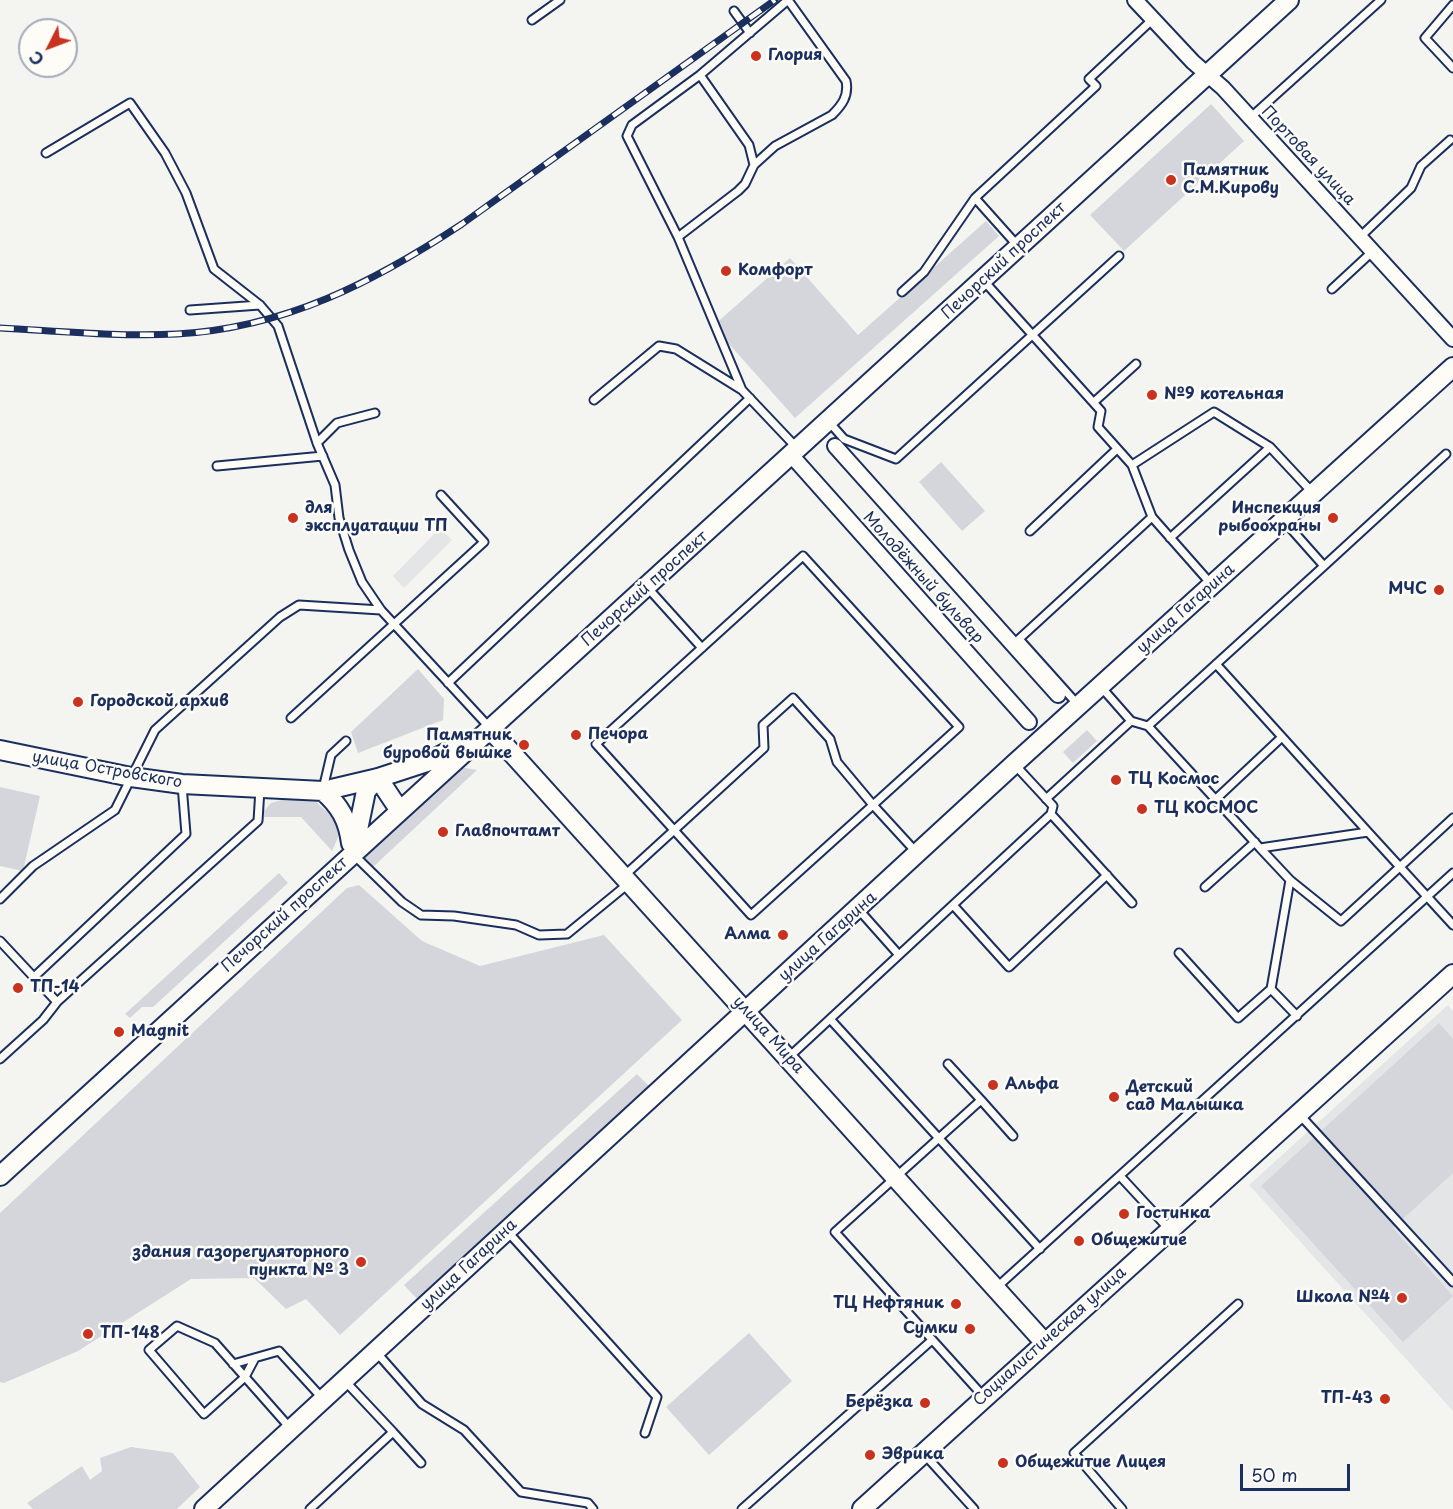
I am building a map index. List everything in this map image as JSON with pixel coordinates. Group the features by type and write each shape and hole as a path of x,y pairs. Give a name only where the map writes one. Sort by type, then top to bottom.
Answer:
{"main road":[{"name":"Печорский проспект","path":"0,1176 1289,0"},
{"name":"улица Гагарина","path":"204,1509 1014,764 1453,367"},
{"name":"улица Островского","path":"0,750 131,777 182,784 322,791 378,778 430,761 491,730"},
{"name":"улица Мира","path":"491,730 1044,1342"},
{"path":"352,854 365,795 378,778 400,811"},
{"path":"322,791 390,795 424,789"},
{"path":"322,791 335,802 349,825 352,854"},
{"name":"Социалистическая улица","path":"862,1509 1453,974"}],"street":[{"name":"Портовая улица","path":"1141,2 1153,19 1250,118 1453,339"},
{"path":"835,446 1058,695"},
{"name":"Молодёжный бульвар","path":"795,453 1029,722"}],"lane":[{"path":"532,20 560,0"},
{"path":"678,237 745,184 754,165 775,146 832,115 839,108 848,90 846,81 788,0 700,75 632,125 627,136 678,237 742,390"},
{"path":"1250,118 1381,0"},
{"path":"1453,5 1425,38 1453,68"},
{"path":"734,11 750,33"},
{"path":"902,292 924,272 975,198 1096,86 1089,79 1153,19"},
{"path":"700,75 749,145 754,165"},
{"path":"46,153 130,103 165,153 186,193 214,269 260,305 278,326 317,442 335,485 339,518 362,582 381,610 491,730"},
{"path":"1360,237 1411,188 1421,166 1450,140"},
{"path":"975,198 1018,247"},
{"path":"1332,289 1372,251"},
{"path":"829,422 844,439 896,459 1119,256"},
{"path":"983,280 1101,411 1098,427 1132,465 1152,517 1212,585"},
{"path":"190,310 260,305"},
{"path":"594,400 659,346 676,349 742,390 795,453"},
{"path":"1094,402 1136,364"},
{"path":"448,683 750,398"},
{"path":"1132,465 1214,412 1270,447 1313,493"},
{"path":"317,442 337,423 375,413"},
{"path":"1170,538 1270,447"},
{"path":"1030,531 1117,449"},
{"path":"1148,726 1446,454"},
{"path":"217,466 323,456"},
{"path":"291,718 484,542 441,495"},
{"path":"1079,706 1019,639 1152,517"},
{"path":"1283,521 1324,566"},
{"path":"803,556 959,727 751,915 596,744 702,648 803,556"},
{"path":"647,587 702,648"},
{"path":"0,899 4,890 33,867 115,810 155,730 280,617 299,605 381,610"},
{"path":"1216,664 1453,925"},
{"path":"1100,686 1131,721 1148,726 1290,880 1341,921 1453,818"},
{"path":"352,854 402,902 421,915 454,916 516,925 539,935 567,934 627,879 674,830 764,748 763,725 793,698 830,739 837,762 918,854"},
{"path":"1046,799 1131,721"},
{"path":"1216,799 1282,737"},
{"path":"322,791 331,755 346,741"},
{"path":"788,1058 1051,814 1053,806 1014,764"},
{"path":"34,977 186,834 182,784"},
{"path":"0,1059 42,1020 57,1002 258,821 260,789"},
{"path":"1051,814 1132,903"},
{"path":"1205,887 1258,845 1368,832"},
{"path":"996,1288 1453,873"},
{"path":"953,906 1009,967 1107,875"},
{"path":"1179,953 1238,1018 1271,989 1290,880"},
{"path":"858,909 899,955"},
{"path":"0,941 57,1002"},
{"path":"1271,989 1297,1016"},
{"path":"831,1019 1040,1249"},
{"path":"948,1064 1013,1136"},
{"path":"981,1100 835,1232 984,1397"},
{"path":"1299,1114 1453,1282"},
{"path":"1120,1176 1169,1230"},
{"path":"506,1230 657,1397 645,1433"},
{"path":"1122,1509 1074,1454 1238,1304"},
{"path":"255,1358 245,1377 204,1414 149,1350 177,1326 215,1343 233,1364 291,1429"},
{"path":"742,1509 932,1340"},
{"path":"233,1364 279,1351 323,1399"},
{"path":"375,1352 422,1404 464,1430 521,1492 588,1503 593,1509"},
{"path":"344,1380 421,1463"},
{"path":"310,1509 393,1432"},
{"path":"923,1453 974,1509"}],"shaded area":[{"path":"1211,104 1244,141 1124,251 1090,215"},
{"path":"986,221 999,236 795,418 713,326 790,258 858,335"},
{"path":"941,462 985,511 962,531 919,482"},
{"path":"440,528 452,540 404,588 393,576"},
{"path":"418,669 444,699 443,720 358,753 351,732"},
{"path":"1087,730 1097,741 1073,763 1063,752"},
{"path":"460,767 477,770 373,867 363,856"},
{"path":"0,787 40,796 23,871 0,866"},
{"path":"285,799 316,802 332,816 339,828 339,835 332,851 301,817 264,817 264,811 271,803"},
{"path":"279,873 288,883 153,1007 142,1007 130,1018 125,1014"},
{"path":"359,885 422,941 480,966 604,935 682,1020 340,1335 306,1299 286,1309 254,1278 191,1279 78,1351 4,1383 0,1382 0,1213 347,888"},
{"name":"Школа №4","path":"1448,1005 1453,1011 1453,1411 1249,1185"},
{"name":"Школа №4","path":"1439,1023 1453,1039 1453,1173 1393,1228 1453,1296 1403,1342 1261,1186"},
{"path":"637,1074 651,1088 418,1300 404,1285"},
{"path":"749,1333 792,1381 709,1455 666,1407"},
{"path":"131,1447 173,1453 200,1487 177,1509 33,1509 27,1503 82,1466 90,1480 102,1471 100,1458"}],"railway":[{"path":"0,328 111,334 177,334 217,330 255,322 291,312 327,298 396,265 462,224 775,0"}],"place":[{"name":"Глория","path":"756,56"},
{"name":"Памятник С.М.Кирову","path":"1171,180"},
{"name":"Комфорт","path":"726,271"},
{"name":"№9 котельная","path":"1152,395"},
{"name":"для эксплуатации ТП","path":"293,518"},
{"name":"Инспекция рыбоохраны","path":"1333,518"},
{"name":"МЧС","path":"1439,590"},
{"name":"Городской архив","path":"78,702"},
{"name":"Печора","path":"576,735"},
{"name":"Памятник буровой вышке","path":"524,745"},
{"name":"ТЦ Космос","path":"1116,780"},
{"name":"ТЦ КОСМОС","path":"1142,809"},
{"name":"Главпочтамт","path":"443,832"},
{"name":"Алма","path":"783,935"},
{"name":"ТП-14","path":"18,988"},
{"name":"Magnit","path":"119,1032"},
{"name":"Альфа","path":"993,1085"},
{"name":"Детский сад Малышка","path":"1114,1097"},
{"name":"Гостинка","path":"1124,1214"},
{"name":"Общежитие","path":"1079,1241"},
{"name":"здания газорегуляторного пункта № 3","path":"361,1262"},
{"name":"Школа №4","path":"1402,1298"},
{"name":"ТЦ Нефтяник","path":"956,1304"},
{"name":"Сумки","path":"970,1329"},
{"name":"ТП-148","path":"88,1334"},
{"name":"ТП-43","path":"1385,1399"},
{"name":"Берёзка","path":"925,1403"},
{"name":"Эврика","path":"870,1455"},
{"name":"Общежитие Лицея","path":"1003,1463"}]}
